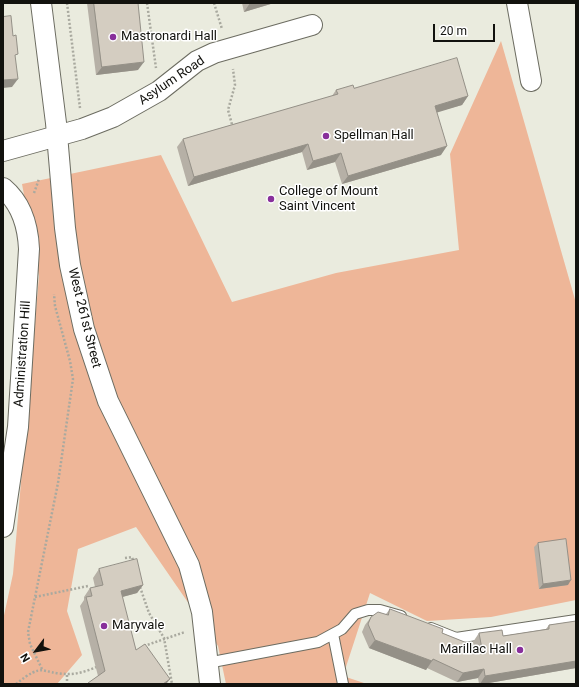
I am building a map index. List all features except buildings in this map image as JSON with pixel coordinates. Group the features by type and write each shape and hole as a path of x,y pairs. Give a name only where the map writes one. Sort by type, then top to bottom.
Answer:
{"street":[{"name":"West 261st Street","path":"41,3 57,137 64,228 70,265 84,329 108,401 189,565 200,604 204,626 206,663 210,684"},
{"path":"517,3 531,81"},
{"name":"Asylum Road","path":"57,137 113,117 159,91 197,62 214,53 312,25"},
{"path":"3,151 57,137"},
{"name":"Administration Hill","path":"3,188 14,199 20,208 28,235 29,275 18,427 3,527"}],"lane":[{"path":"206,663 318,642 342,629 355,614 368,610 391,612 456,638 576,620"},
{"path":"333,634 343,684"}],"path":[{"path":"67,3 82,129"},
{"path":"147,3 159,91"},
{"path":"214,3 235,75 235,85 228,110 234,130"},
{"path":"20,208 33,203 35,189 45,169 59,162"},
{"path":"42,669 30,644 28,632 58,483 73,378 70,361 54,306 53,290"},
{"path":"125,558 132,557 134,564"},
{"path":"140,585 148,613 164,638 172,684"},
{"path":"35,597 88,586"},
{"path":"141,648 164,638 204,626"},
{"path":"16,684 29,674 42,669 67,674 86,671 101,665"},
{"path":"67,674 67,684"}],"shaded area":[{"name":"College of Mount Saint Vincent","path":"501,41 576,303 576,600 491,617 427,621 370,593 343,676 367,684 226,684 218,646 136,527 78,549 67,611 82,655 57,684 3,684 3,620 13,574 39,276 22,184 161,155 232,302 336,273 459,250 450,154"}],"place":[{"name":"Mastronardi Hall","path":"113,37"},
{"name":"Spellman Hall","path":"326,136"},
{"name":"College of Mount Saint Vincent","path":"271,199"},
{"name":"Maryvale","path":"104,626"},
{"name":"Marillac Hall","path":"520,650"}]}
